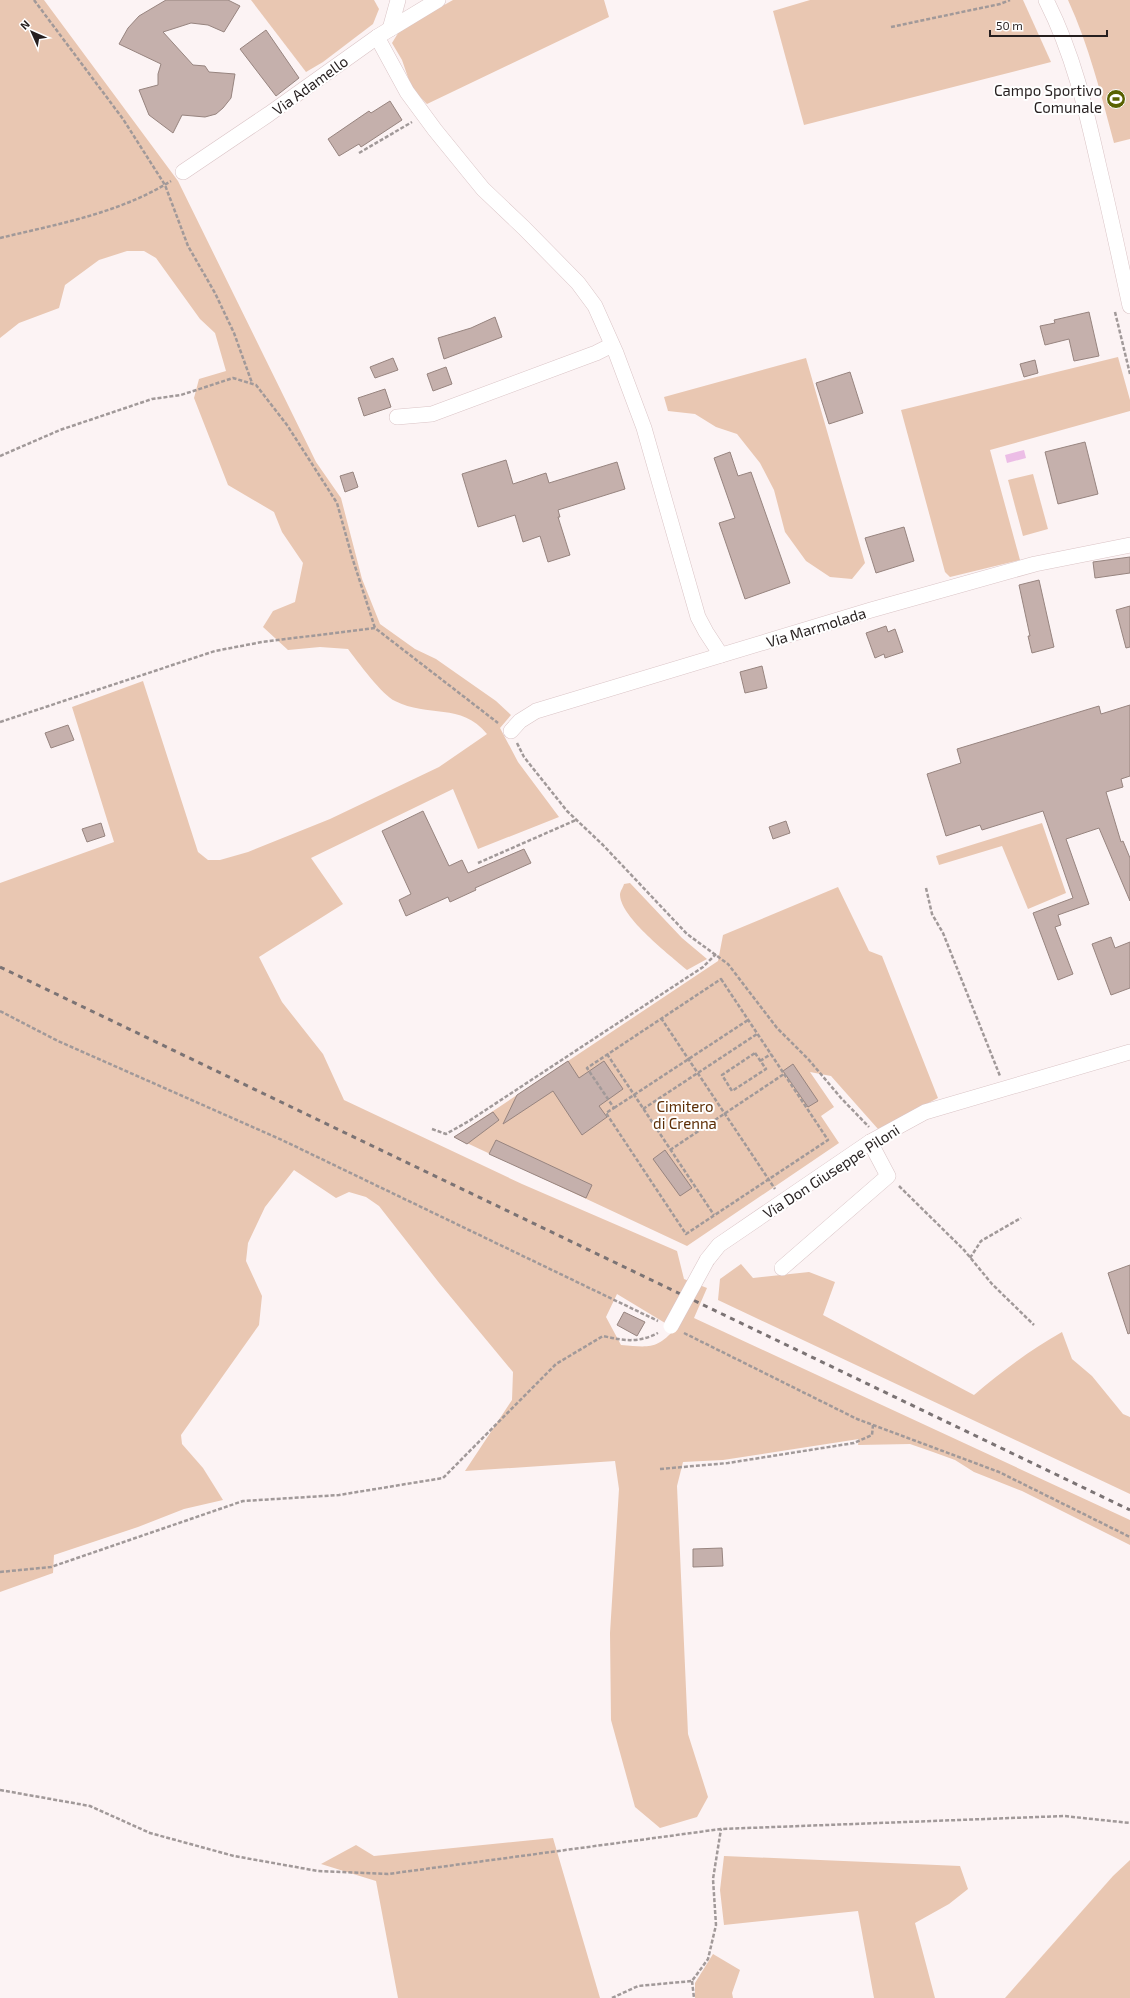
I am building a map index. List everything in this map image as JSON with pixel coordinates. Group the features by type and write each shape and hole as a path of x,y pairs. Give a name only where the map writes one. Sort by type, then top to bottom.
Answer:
{"street":[{"path":"390,29 398,0"},
{"name":"Via Adamello","path":"184,172 377,37 438,0"},
{"path":"1046,0 1069,49 1125,266 1130,306"},
{"path":"377,37 407,92 483,189 578,283 594,306 612,345 644,428 698,616 706,632 721,655"},
{"path":"397,417 432,414 596,353 612,345"},
{"name":"Via Marmolada","path":"511,731 520,721 536,711 721,655 878,608 1035,564 1130,545"},
{"name":"Via Don Giuseppe Piloni","path":"671,1326 707,1260 719,1245 873,1140 925,1112 1130,1052"},
{"path":"782,1268 888,1176 873,1140"}],"path":[{"path":"34,0 123,119 165,184 188,246 215,292 234,333 252,383"},
{"path":"891,28 1000,4 1010,0"},
{"path":"359,153 424,115"},
{"path":"0,238 93,214 133,201 184,172"},
{"path":"1114,306 1130,374"},
{"path":"0,456 60,430 152,399 181,395 233,378 256,385 287,425 337,503 352,557 375,628 505,729 511,731 524,757 567,811 603,845 687,934 728,964 777,1028 809,1060 841,1098 867,1124 873,1140"},
{"path":"0,722 215,651 262,642 375,628"},
{"path":"478,863 576,820"},
{"path":"926,888 932,914 943,933 1005,1088"},
{"path":"432,1129 446,1134 468,1121 704,967 716,954"},
{"path":"614,1108 587,1068 721,979 828,1140 686,1234 606,1113 614,1108 634,1095 689,1060 748,1020"},
{"path":"0,1011 58,1041 282,1140 671,1326 857,1419 999,1472 1130,1537"},
{"path":"661,1018 783,1202"},
{"path":"643,1109 757,1034"},
{"path":"607,1054 714,1215"},
{"path":"755,1054 760,1061 766,1069 732,1091 722,1076 755,1054"},
{"path":"760,1061 771,1054"},
{"path":"670,1150 784,1074"},
{"path":"888,1176 970,1258 992,1284 1034,1325"},
{"path":"970,1258 981,1241 1021,1218"},
{"path":"0,1572 51,1567 243,1501 339,1496 443,1478 556,1364 604,1336 627,1342 649,1337 671,1326"},
{"path":"660,1469 728,1463 854,1443 872,1434 873,1425"},
{"path":"0,1790 90,1806 150,1833 234,1856 318,1871 350,1873 388,1874 721,1829 1064,1816 1130,1823"},
{"path":"694,1998 692,1981 708,1959 716,1925 713,1879 721,1829"},
{"path":"612,1998 638,1986 692,1981"}],"green space":[{"path":"0,0 44,0 178,181 316,462 341,498 362,579 380,624 415,649 436,659 496,701 511,715 500,728 518,762 559,817 478,849 453,789 311,858 343,904 259,957 282,1002 323,1054 344,1100 522,1184 677,1251 684,1279 707,1288 694,1318 1130,1520 1130,1545 1022,1491 974,1472 955,1460 910,1444 858,1445 859,1439 723,1460 683,1462 677,1486 688,1734 708,1797 697,1817 660,1828 635,1807 611,1720 610,1633 619,1489 615,1461 465,1471 512,1400 513,1372 440,1284 379,1206 366,1197 349,1192 336,1198 294,1170 265,1207 248,1243 246,1261 262,1296 259,1325 181,1435 182,1444 203,1468 223,1500 184,1509 138,1527 54,1555 53,1573 0,1592 0,883 114,842 72,707 143,681 198,852 208,860 220,860 248,852 330,819 439,767 487,734 477,724 466,718 455,714 407,706 390,698 377,686 348,649 320,647 288,650 263,627 273,611 295,602 303,563 282,532 274,512 228,485 194,398 199,379 226,371 215,333 200,319 156,258 144,251 127,251 99,260 65,285 59,308 19,323 0,338","holes":["617,1294 675,1329 662,1341 651,1346 621,1345 606,1317"]},
{"path":"251,0 374,0 379,9 373,24 323,62 306,72"},
{"path":"453,0 604,0 609,17 427,104 412,89 402,60 392,43 400,30"},
{"path":"810,0 1023,0 1051,62 804,125 773,11"},
{"name":"Campo Sportivo Comunale","path":"1068,0 1130,0 1130,139 1114,143 1088,53"},
{"path":"1118,357 1130,400 1130,411 990,450 1020,560 950,577 945,572 901,410"},
{"path":"806,358 865,563 852,579 830,577 806,561 785,532 774,490 760,463 737,434 716,427 695,414 668,411 664,397"},
{"path":"1033,474 1048,529 1023,536 1008,480"},
{"path":"1042,823 1066,893 1028,909 1002,846 939,865 936,856"},
{"path":"630,883 682,938 707,959 687,970 648,936 628,914 622,904 620,892 624,884"},
{"name":"Cimitero di Crenna","path":"838,887 869,951 882,956 938,1098 878,1129 831,1076 810,1072 834,1107 821,1116 839,1143 687,1246 454,1137 718,961 723,935"},
{"path":"741,1264 753,1278 809,1272 835,1282 823,1315 974,1395 1016,1362 1062,1332 1072,1359 1092,1376 1123,1414 1130,1417 1130,1494 718,1300 720,1279"},
{"path":"553,1838 600,1998 398,1998 376,1881 321,1864 356,1845 374,1856"},
{"path":"724,1856 960,1866 968,1889 949,1904 915,1923 935,1998 874,1998 858,1911 724,1925 720,1890"},
{"path":"1130,1860 1130,1998 1005,1998 1113,1876"},
{"path":"713,1954 740,1970 732,1993 733,1998 695,1998 695,1983"}],"shaded area":[{"path":"1024,450 1026,458 1007,463 1005,455"}],"building":[{"path":"166,0 228,0 240,6 224,32 208,25 191,23 163,32 193,65 205,66 209,72 235,74 231,98 223,108 216,114 205,117 182,115 173,133 149,115 139,90 158,85 158,74 161,64 119,44 128,28 139,16"},
{"path":"266,30 299,78 276,96 240,49"},
{"path":"390,101 402,120 361,147 359,144 339,156 328,139 369,111 371,113"},
{"path":"1089,312 1099,356 1074,361 1069,339 1045,345 1040,326 1055,323 1054,320"},
{"path":"495,317 502,337 444,359 438,338 471,328"},
{"path":"393,358 398,370 375,378 370,367"},
{"path":"1035,360 1038,373 1024,377 1020,364"},
{"path":"446,367 452,384 433,391 427,374"},
{"path":"850,372 863,413 829,424 816,383"},
{"path":"385,389 391,407 364,416 358,398"},
{"path":"1085,442 1098,494 1058,504 1045,452"},
{"path":"730,452 738,476 751,472 790,583 745,599 719,523 735,518 714,458"},
{"path":"506,460 513,484 546,473 549,483 617,462 625,489 558,510 560,517 558,517 570,555 548,562 540,536 523,542 515,515 478,527 462,474"},
{"path":"353,472 358,487 345,492 340,476"},
{"path":"904,527 914,561 876,573 865,538"},
{"path":"1130,557 1130,573 1095,578 1093,562"},
{"path":"1039,580 1054,647 1032,653 1028,636 1030,636 1019,585"},
{"path":"1130,606 1130,647 1126,648 1116,610"},
{"path":"886,626 888,632 895,629 903,652 885,658 884,654 875,658 866,633"},
{"path":"762,666 767,688 745,693 740,672"},
{"path":"1130,705 1130,776 1121,779 1123,787 1106,792 1121,842 1123,841 1130,858 1130,901 1099,828 1066,839 1089,904 1058,915 1061,925 1055,927 1073,974 1058,980 1033,913 1073,898 1043,811 982,830 980,825 946,836 927,774 961,763 957,749 1099,706 1101,714"},
{"path":"68,725 74,740 51,748 45,733"},
{"path":"423,811 449,866 462,860 468,873 524,849 531,863 475,888 476,890 450,902 448,897 406,916 399,900 411,894 382,831"},
{"path":"786,821 790,833 773,839 769,827"},
{"path":"101,823 105,836 87,842 82,829"},
{"path":"1111,937 1115,948 1130,942 1130,988 1111,995 1092,944"},
{"path":"568,1061 579,1078 604,1061 623,1089 599,1106 607,1117 582,1135 553,1091 503,1124 517,1095"},
{"path":"793,1064 818,1101 808,1107 783,1071"},
{"path":"493,1112 499,1120 467,1144 454,1137"},
{"path":"496,1140 592,1185 586,1198 489,1154"},
{"path":"665,1150 692,1188 680,1196 653,1159"},
{"path":"1130,1265 1130,1333 1128,1334 1108,1273"},
{"path":"624,1312 645,1322 637,1336 617,1325"},
{"path":"722,1548 723,1566 693,1567 693,1549"}],"railway":[{"path":"0,967 1130,1510"}],"place":[{"name":"Campo Sportivo Comunale","path":"1116,99"}]}
